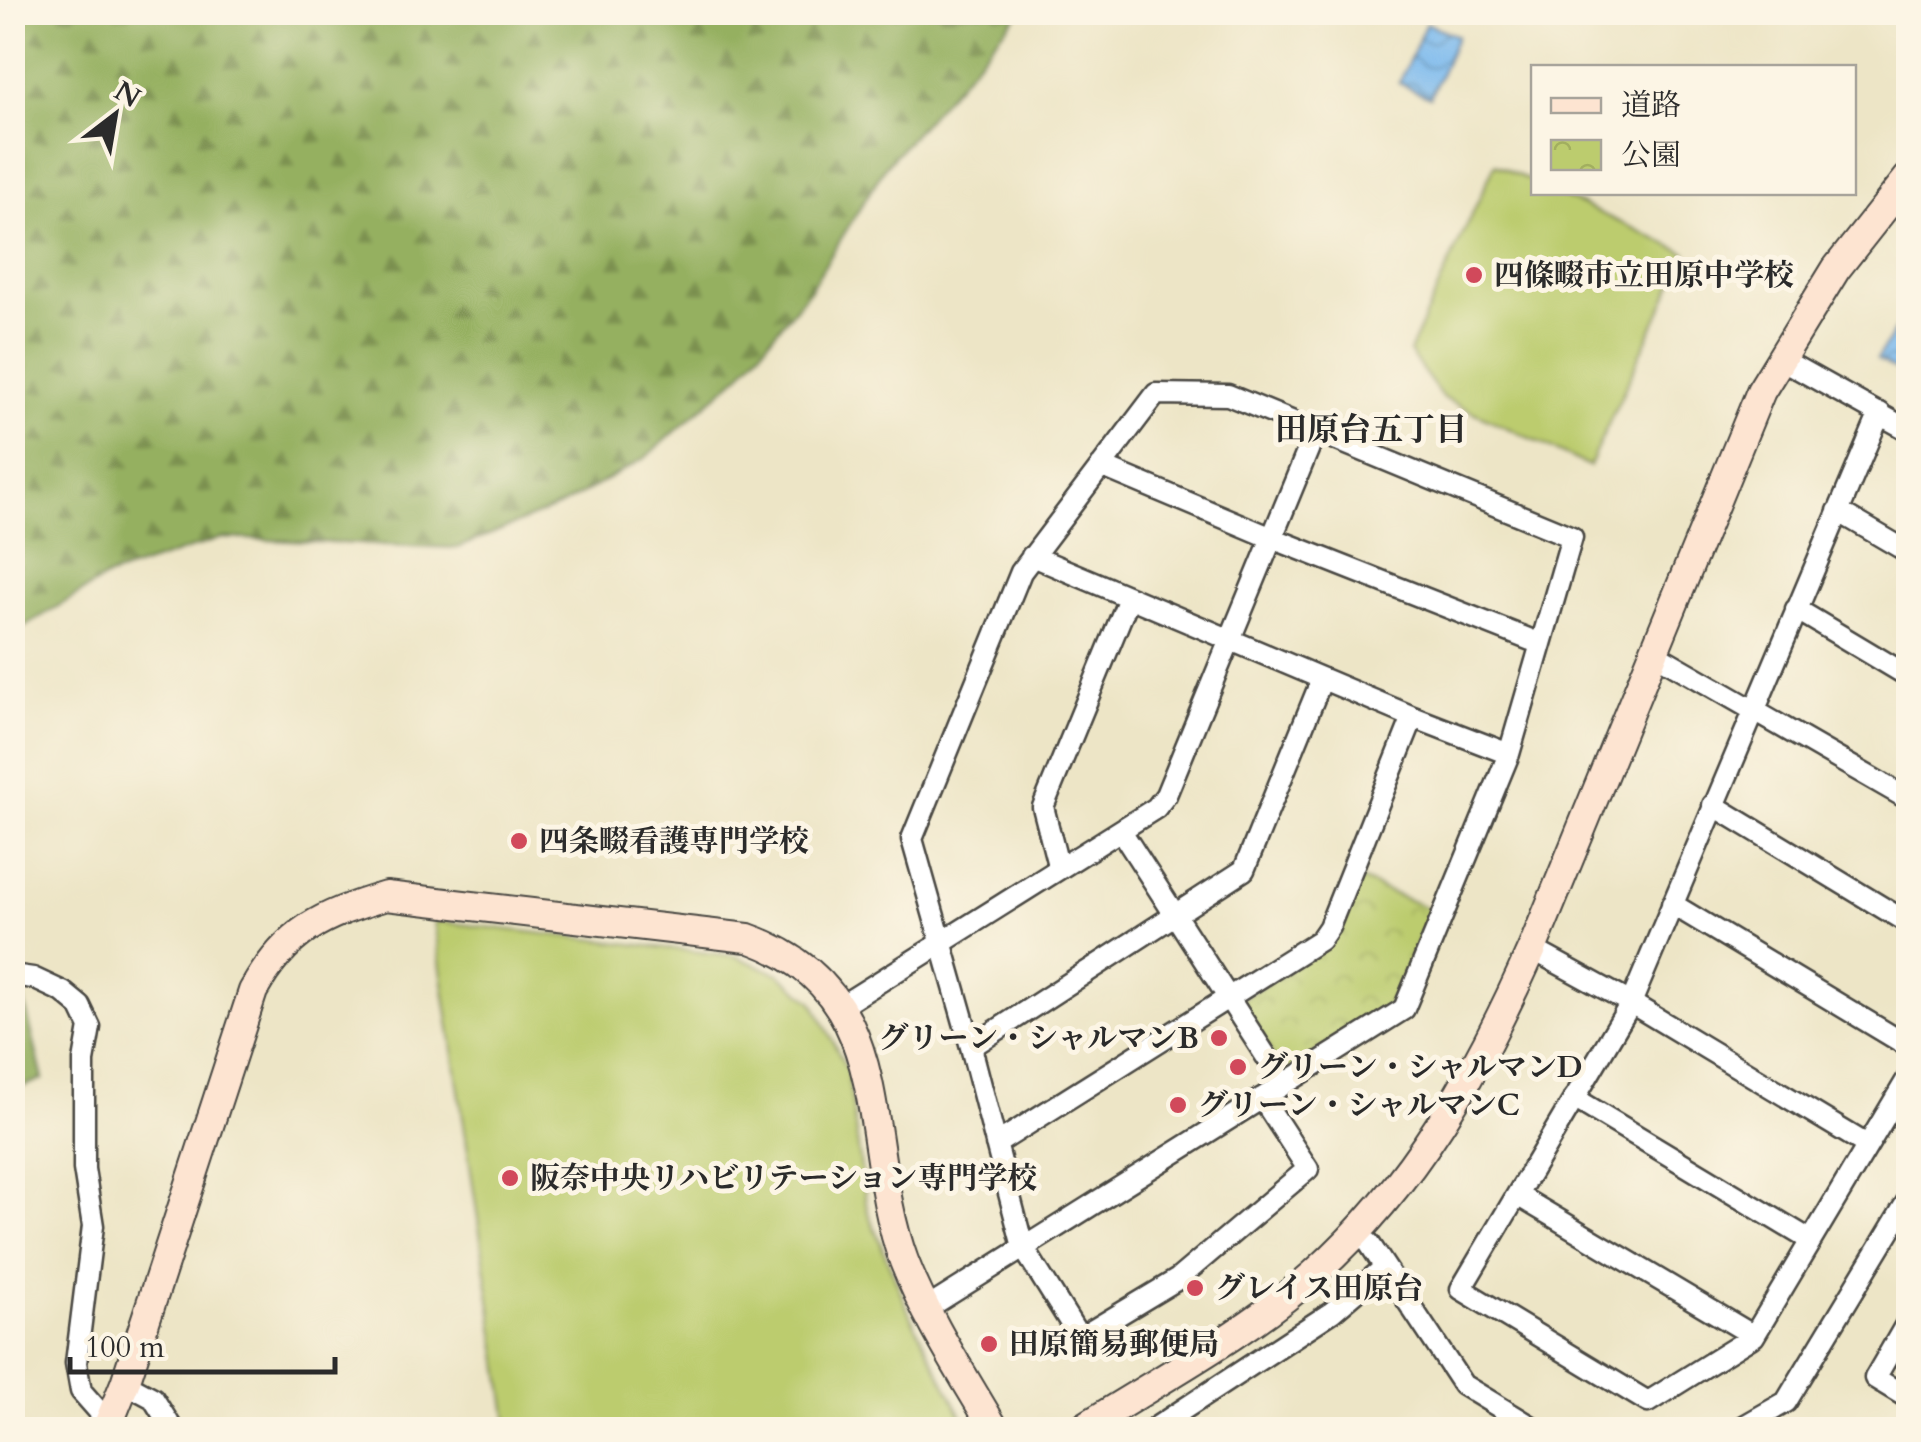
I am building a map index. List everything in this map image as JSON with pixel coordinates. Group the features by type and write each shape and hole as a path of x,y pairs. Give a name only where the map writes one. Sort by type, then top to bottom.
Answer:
{"street":[{"path":"1080,1430 1260,1316 1313,1276 1360,1230 1411,1169 1454,1107 1494,1034 1532,949 1761,390 1836,269 1908,178"},
{"path":"1781,360 1908,430"},
{"path":"926,1309 1023,1248 1262,1098 1284,1084 1404,1009 1509,754 1572,537 1228,395 1156,394 1021,572 912,839 1023,1248 1080,1338 1178,1278 1308,1169 1262,1098"},
{"path":"1880,413 1632,1003 1461,1289 1648,1402 1754,1336 1908,1078"},
{"path":"841,1006 1156,808 1166,795 1315,434"},
{"path":"1101,466 1541,644"},
{"path":"1838,510 1908,552"},
{"path":"1032,556 1509,754"},
{"path":"1059,869 1043,807 1129,598"},
{"path":"1796,609 1908,676"},
{"path":"1652,652 1908,799"},
{"path":"971,1047 1244,870 1322,679"},
{"path":"996,1144 1320,940 1330,927 1413,717"},
{"path":"1713,805 1908,923"},
{"path":"1121,831 1284,1084"},
{"path":"108,1427 253,991 268,964 289,940 314,922 386,896 748,938 780,949 806,968 841,1006 862,1049 894,1227 904,1260 926,1309 994,1430"},
{"path":"1672,904 1908,1046"},
{"path":"1532,949 1632,1003 1867,1146"},
{"path":"12,975 33,978 63,992 80,1006 90,1027 84,1061 84,1170 94,1226 76,1363 81,1391 108,1427"},
{"path":"1574,1098 1810,1240"},
{"path":"1517,1195 1754,1336"},
{"path":"1737,1430 1786,1402 1908,1200"},
{"path":"1369,1243 1463,1385 1537,1430"},
{"path":"1152,1430 1332,1312 1385,1267"},
{"path":"1908,1321 1875,1378 1908,1398"},
{"path":"125,1383 153,1398 173,1430"}],"green space":[{"path":"12,13 1019,13 885,167 809,291 741,374 645,458 562,505 457,548 222,538 109,576 13,633 12,434 16,429 12,425"},
{"path":"1495,164 1531,181 1531,195 1560,195 1687,253 1589,466 1443,398 1409,352"},
{"path":"1356,878 1432,910 1384,1010 1289,1069 1279,1067 1241,1000 1332,941"},
{"name":"阪奈中央リハビリテーション専門学校","path":"434,921 735,956 779,974 813,1002 847,1070 867,1210 910,1315 967,1426 965,1429 509,1429"},
{"path":"12,953 43,1079 13,1090 12,1090"}],"water":[{"path":"1426,23 1457,36 1430,97 1399,83"},
{"path":"1895,330 1908,338 1908,377 1877,359"}],"place":[{"name":"四條畷市立田原中学校","path":"1474,275"},
{"name":"四条畷看護専門学校","path":"519,841"},
{"name":"グリーン・シャルマンB","path":"1219,1038"},
{"name":"グリーン・シャルマンD","path":"1238,1067"},
{"name":"グリーン・シャルマンC","path":"1178,1105"},
{"name":"阪奈中央リハビリテーション専門学校","path":"510,1178"},
{"name":"グレイス田原台","path":"1195,1288"},
{"name":"田原簡易郵便局","path":"989,1344"}],"district":[{"name":"田原台五丁目","path":"1371,430"}]}
